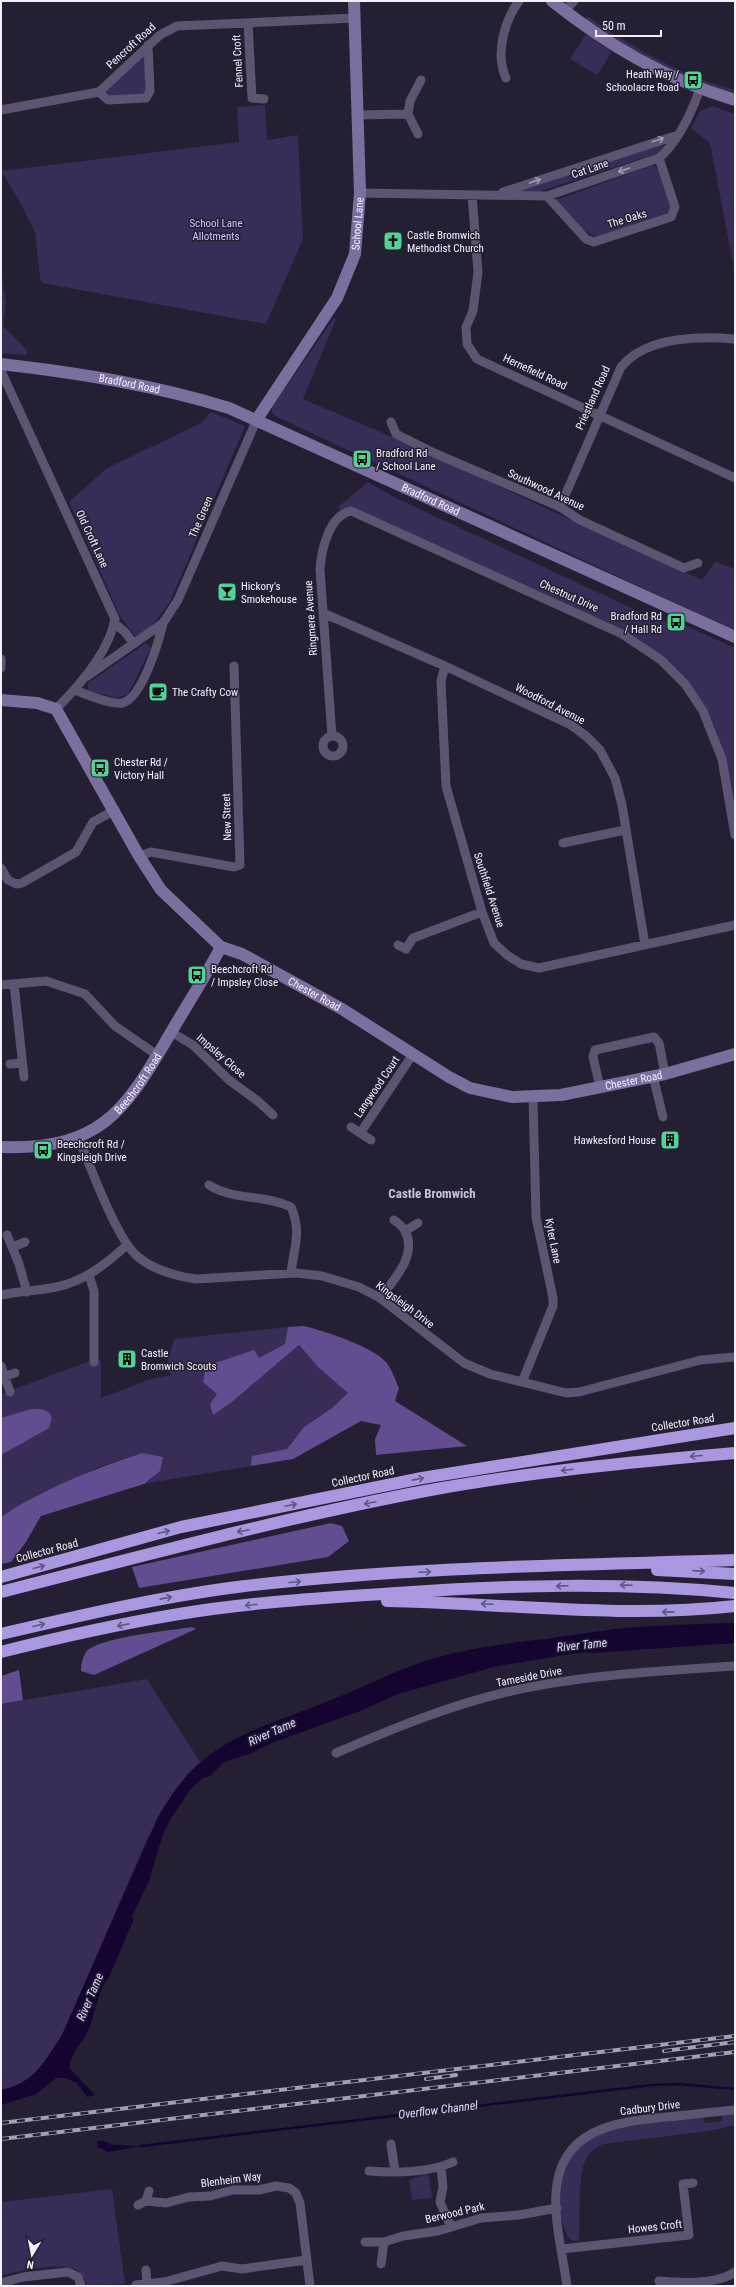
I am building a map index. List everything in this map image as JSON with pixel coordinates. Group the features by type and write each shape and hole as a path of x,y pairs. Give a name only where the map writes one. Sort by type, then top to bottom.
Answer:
{"highway":[{"name":"Collector Road","path":"1,1577 181,1528 422,1478 735,1428"},
{"path":"1,1592 196,1542 424,1491 505,1477 643,1461 735,1453"},
{"path":"1,1634 177,1596 246,1586 366,1575 735,1560"},
{"path":"520,1568 694,1570 735,1574"},
{"path":"1,1652 57,1638 180,1614 304,1600 455,1589 601,1585 735,1593"},
{"path":"304,1600 424,1601 648,1612 698,1610 735,1606"}],"main road":[{"name":"School Lane","path":"257,419 326,316 345,282 355,254 360,193 359,114 354,1"},
{"path":"552,1 585,27 627,55 700,89 735,100"},
{"name":"Bradford Road","path":"1,364 83,374 184,394 257,419 735,637"},
{"path":"1,700 37,703 56,709"},
{"name":"Chester Road","path":"56,709 115,810 139,856 161,890 221,947 242,954 342,1009 448,1077 470,1088 512,1097 533,1098 600,1087 659,1075 735,1054"},
{"name":"Beechcroft Road","path":"1,1147 43,1147 78,1136 100,1125 117,1112 136,1090 221,947"}],"street":[{"path":"506,78 501,68 502,45 507,20 519,1"},
{"path":"565,11 574,1"},
{"name":"Pencroft Road","path":"98,92 148,45 160,35 177,26 355,18"},
{"name":"Fennel Croft","path":"248,23 247,99 264,99"},
{"path":"1,110 98,92 108,100 146,98 150,91 148,45"},
{"path":"418,134 408,114 410,101 421,80"},
{"name":"Cat Lane","path":"360,193 498,194 547,196 659,158 671,147 692,109 700,89"},
{"path":"359,114 408,114"},
{"name":"Cat Lane","path":"498,194 678,135"},
{"name":"The Oaks","path":"547,196 586,239 594,242 654,224 671,217 675,207 659,158"},
{"name":"Hernefield Road","path":"472,195 478,272 473,311 466,327 467,344 477,359 735,478"},
{"name":"Priestland Road","path":"560,507 620,367 630,356 642,349 679,341 715,337 734,339"},
{"name":"Old Croft Lane","path":"1,371 114,614 114,623"},
{"name":"The Green","path":"75,690 88,696 120,704 127,702 146,675 156,650 163,623 178,600 257,419"},
{"name":"Southwood Avenue","path":"391,422 396,434 434,453 560,507 580,520 684,568 698,563"},
{"name":"Ringmere Avenue","path":"332,736 320,570 322,551 336,520 342,512 351,511"},
{"name":"Chestnut Drive","path":"351,511 622,634 661,660 685,684 703,711 719,748 735,835"},
{"name":"Woodford Avenue","path":"323,613 445,666 571,725 586,736 600,750 615,778 622,805 645,945"},
{"path":"56,709 85,678 111,633 114,623 125,632 134,644"},
{"name":"The Green","path":"85,678 163,623"},
{"path":"1,659 1,668"},
{"name":"New Street","path":"139,856 151,852 234,866 240,865 234,666"},
{"name":"Southfield Avenue","path":"445,666 441,681 446,786 482,912 494,943 506,955 521,964 539,968 735,925"},
{"path":"1,868 8,880 16,884 22,883 76,852 93,822 115,810"},
{"path":"562,843 625,830"},
{"path":"398,945 406,949 413,938 482,912"},
{"path":"1,984 46,981 85,994 116,1026 158,1055"},
{"path":"14,984 24,1077"},
{"name":"Impsley Close","path":"171,1032 193,1045 229,1080 259,1102 273,1115"},
{"path":"600,1087 593,1057 595,1050 654,1037 659,1043 659,1075 663,1117"},
{"name":"Langwood Court","path":"361,1132 413,1054"},
{"path":"10,1064 22,1063"},
{"name":"Kyter Lane","path":"522,1382 553,1306 553,1298 536,1217 533,1098"},
{"name":"Langwood Court","path":"352,1126 371,1140"},
{"name":"Kingsleigh Drive","path":"78,1136 101,1192 127,1245 137,1256 157,1269 196,1279 291,1273 322,1276 359,1287 380,1298 464,1363 490,1374 566,1393 579,1392 701,1360 735,1357"},
{"path":"209,1185 221,1192 276,1200 291,1207 297,1221 298,1234 293,1251 291,1273"},
{"path":"380,1298 401,1269 409,1245 405,1230 394,1220"},
{"path":"405,1230 418,1223"},
{"path":"7,1235 14,1247 27,1292"},
{"path":"14,1247 25,1242"},
{"path":"1,1295 56,1287 89,1275 105,1265 127,1245"},
{"path":"89,1275 94,1291 94,1362"},
{"path":"1,1366 10,1392"},
{"path":"4,1376 15,1373"},
{"name":"Tameside Drive","path":"336,1753 421,1717 507,1692 567,1682 735,1666"},
{"name":"Cadbury Drive","path":"567,2286 557,2208 558,2181 564,2160 577,2144 589,2134 602,2128 629,2121 735,2110"},
{"path":"391,2144 395,2172"},
{"path":"370,2171 395,2172 441,2167 453,2162"},
{"path":"441,2167 443,2187 440,2202 451,2227"},
{"name":"Howes Croft","path":"562,2249 689,2235 683,2184 693,2183"},
{"name":"Blenheim Way","path":"150,2191 142,2203 166,2203 189,2197 210,2196 233,2190 259,2190 276,2186 289,2188 296,2193 300,2203 310,2286"},
{"name":"Berwood Park","path":"365,2242 384,2242 451,2227 480,2218 519,2216 557,2208"},
{"path":"380,2264 384,2242"},
{"path":"136,2285 188,2277 222,2266 242,2269 306,2260"},
{"path":"146,2270 147,2284"},
{"path":"1,2283 23,2277 68,2272 78,2277 81,2286"},
{"path":"659,2281 683,2283 730,2279"}],"green space":[{"path":"587,16 622,39 676,69 735,90 735,95 647,60 583,20"},
{"path":"586,34 612,52 597,75 570,59"},
{"path":"145,55 146,91 143,96 113,98 105,91"},
{"name":"School Lane Allotments","path":"265,105 267,140 298,135 303,239 266,324 42,283 40,278 35,232 20,202 1,171 239,142 237,107"},
{"path":"712,106 735,114 735,274 710,143 691,128 700,111"},
{"path":"662,142 664,147 656,154 537,192 520,193 521,190"},
{"path":"653,165 660,170 671,206 667,215 597,237 579,226 556,200"},
{"path":"1,272 6,303 3,326 27,350 27,355 1,353"},
{"path":"334,318 336,319 303,399 383,433 702,580 715,562 735,569 735,631 275,416 272,412 272,407"},
{"path":"211,412 245,426 170,602 152,625 136,637 120,616 69,502 107,468 201,423"},
{"path":"368,482 394,497 661,622 673,620 735,648 735,810 722,746 714,724 704,705 643,643 355,509 340,510 338,507"},
{"path":"146,643 151,648 128,694 117,698 88,691 88,683"},
{"path":"288,1327 285,1344 259,1359 254,1350 233,1401 299,1345 319,1368 349,1393 332,1408 304,1427 287,1449 253,1456 251,1466 142,1484 163,1458 142,1453 99,1467 1,1517 1,1394 90,1361 101,1360 101,1398 151,1379 171,1375 166,1366 174,1339"},
{"path":"147,1679 200,1762 187,1774 147,1839 62,2035 38,2070 30,2077 13,2087 1,2090 1,1704"},
{"path":"735,2114 735,2125 709,2131 603,2144 593,2150 584,2162 582,2172 579,2241 571,2240 565,2229 561,2215 560,2201 566,2171 572,2157 580,2146 591,2138 608,2130 617,2128 647,2122 650,2123 703,2118 705,2123 722,2121 722,2115"},
{"path":"426,2174 429,2176 431,2198 412,2200 409,2180"},
{"path":"112,2189 125,2284 87,2286 82,2276 75,2269 60,2266 27,2270 1,2276 1,2202"}],"shaded area":[{"path":"304,1326 348,1340 380,1356 392,1371 399,1388 395,1401 467,1446 376,1455 375,1439 381,1425 361,1421 293,1459 251,1466 252,1456 287,1449 304,1427 332,1408 348,1393 319,1368 299,1345 233,1401 213,1415 210,1404 217,1394 203,1382 206,1366 254,1350 259,1358 285,1344 288,1327"},
{"path":"31,1409 41,1409 48,1412 52,1418 49,1428 1,1455 1,1418"},
{"path":"142,1453 163,1457 160,1471 144,1484 41,1516 26,1542 11,1562 1,1564 1,1517 33,1498 69,1480"},
{"path":"331,1523 342,1526 349,1541 328,1557 139,1588 132,1567"},
{"path":"192,1627 196,1629 94,1675 81,1671 85,1654 89,1649 98,1644 124,1637"},
{"path":"19,1670 23,1700 1,1704 1,1676"}],"water":[{"name":"River Tame","path":"735,1623 735,1643 593,1653 584,1652 497,1666 398,1694 360,1711 274,1742 249,1754 224,1762 210,1776 203,1778 190,1790 170,1820 163,1834 149,1881 132,1916 133,1921 109,1977 101,1991 88,2031 72,2056 70,2069 95,2095 87,2097 77,2083 65,2078 56,2078 36,2094 1,2105 1,2090 13,2087 30,2077 38,2070 62,2035 157,1819 173,1793 191,1772 209,1755 229,1742 273,1722 340,1697 421,1662 449,1654 503,1644 614,1629 666,1625"},
{"path":"97,2141 105,2141 112,2145 141,2146 108,2152 98,2147"}],"waterway":[{"name":"Overflow Channel","path":"141,2146 652,2085 679,2084 735,2089"}],"railway":[{"path":"1,2123 735,2036"},
{"path":"664,2051 735,2042"},
{"path":"1,2139 735,2052"},
{"path":"426,2079 456,2075"}],"place":[{"name":"Heath Way / Schoolacre Road","path":"693,80"},
{"name":"Castle Bromwich Methodist Church","path":"393,241"},
{"name":"Bradford Rd / School Lane","path":"362,459"},
{"name":"Hickory's Smokehouse","path":"227,592"},
{"name":"Bradford Rd / Hall Rd","path":"676,622"},
{"name":"The Crafty Cow","path":"158,692"},
{"name":"Chester Rd / Victory Hall","path":"100,768"},
{"name":"Beechcroft Rd / Impsley Close","path":"197,975"},
{"name":"Hawkesford House","path":"670,1140"},
{"name":"Beechcroft Rd / Kingsleigh Drive","path":"43,1150"},
{"name":"Castle Bromwich Scouts","path":"127,1359"}],"district":[{"name":"Castle Bromwich","path":"432,1193"}]}
